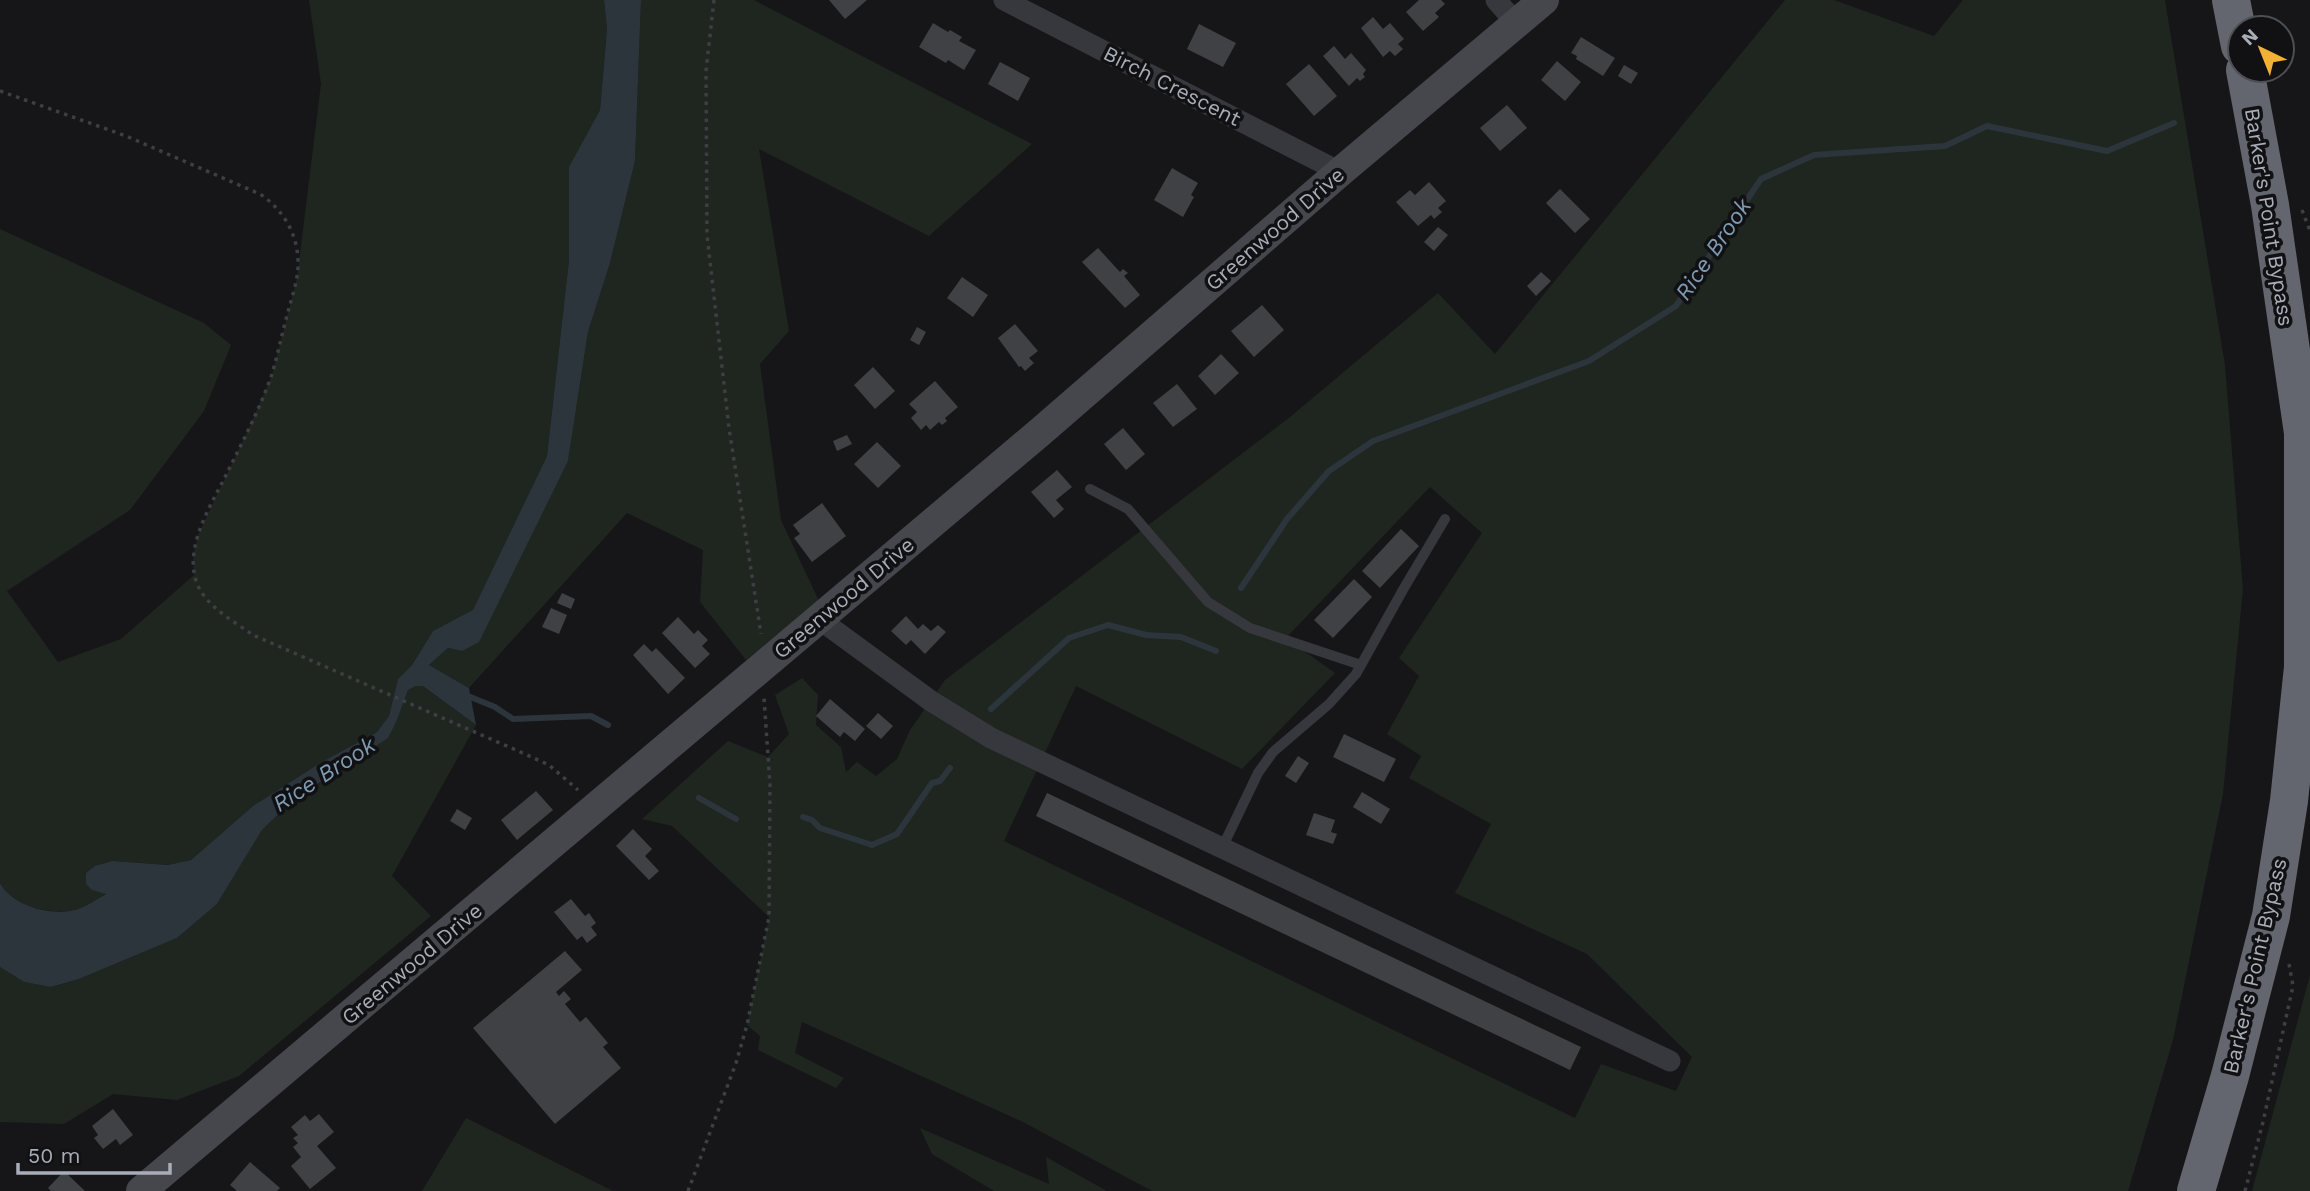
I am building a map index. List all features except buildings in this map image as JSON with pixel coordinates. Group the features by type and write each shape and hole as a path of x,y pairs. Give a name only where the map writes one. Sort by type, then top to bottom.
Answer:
{"highway":[{"name":"Barker's Point Bypass","path":"2196,1191 2230,1076 2271,916 2289,800 2303,667 2303,433 2270,205 2248,84"}],"main road":[{"name":"Greenwood Drive","path":"141,1191 1039,433 1340,172 1544,0"}],"street":[{"name":"Birch Crescent","path":"1004,0 1340,172"},
{"path":"1496,0 1516,23"},
{"path":"819,619 931,701 992,738 1670,1061"}],"lane":[{"path":"1090,489 1128,509 1208,603 1250,628 1361,665"},
{"path":"1222,848 1258,773 1273,752 1329,704 1356,674 1404,587 1446,519"}],"path":[{"path":"714,0 706,71 707,235 729,428 763,646"},
{"path":"0,90 126,136 260,194 276,205 288,222 295,240 298,260 296,278 272,374 198,535 193,556 194,575 200,593 253,635 549,765 595,808"},
{"path":"688,1191 736,1063 750,1012 769,917 770,785 764,692"}],"shaded area":[{"path":"309,0 604,0 607,29 600,110 569,168 569,260 547,456 473,611 433,631 412,665 398,679 389,716 377,732 320,763 253,806 191,860 169,865 113,861 107,893 89,904 68,911 34,908 14,898 0,883 0,229 204,323 231,345 204,411 130,510 7,591 58,662 121,639 194,575 193,556 198,535 272,375 297,278 321,84"},
{"path":"641,0 754,0 1032,144 929,236 759,149 789,331 760,364 781,520 819,601 746,660 700,602 703,550 627,513 469,688 429,665 448,648 462,651 568,461 588,332 610,263 635,161"},
{"path":"1785,0 1834,0 1934,36 1963,0 2165,0 2225,365 2243,589 2223,794 2173,1040 2128,1191 1152,1191 1021,1121 802,1022 795,1053 844,1078 836,1088 758,1050 760,1036 747,1025 769,917 672,826 642,819 728,741 768,757 789,734 775,695 802,678 818,695 816,725 841,747 846,772 857,762 876,776 897,759 910,730 945,680 1290,417 1438,293 1495,354","holes":["1430,487 1482,533 1399,658 1419,676 1387,734 1421,756 1409,778 1491,824 1455,893 1587,954 1692,1057 1676,1091 1601,1064 1575,1118 1004,841 1076,686 1242,769 1335,673 1286,638"]},
{"path":"423,686 476,725 392,876 431,916 239,1076 177,1100 113,1094 64,1124 0,1122 0,967 24,982 52,987 79,979 177,938 217,904 262,830 294,799 342,768 397,720 408,690"},
{"path":"2310,975 2310,1191 2252,1191"},
{"path":"466,1118 613,1191 422,1191"},
{"path":"920,1128 1049,1184 1046,1157 1107,1191 994,1191 932,1154"}],"water":[{"path":"604,0 641,0 635,161 610,263 588,332 568,461 479,642 462,651 448,648 429,665 469,688 476,725 423,686 408,690 388,738 294,799 262,830 217,904 177,938 79,979 51,987 24,982 0,967 0,883 24,904 47,911 71,911 106,894 92,890 86,884 86,873 95,866 113,861 168,865 191,860 253,806 320,763 377,732 389,716 398,679 412,665 433,631 473,610 547,456 569,260 569,167 600,110 607,29"}],"waterway":[{"name":"Rice Brook","path":"1241,588 1287,519 1329,471 1373,441 1589,361 1676,306 1761,179 1814,155 1945,146 1987,126 2107,151 2174,123"},
{"name":"Rice Brook","path":"991,709 1069,638 1108,625 1146,635 1181,637 1216,651"},
{"name":"Rice Brook","path":"463,694 495,707 513,719 591,716 608,725"},
{"name":"Rice Brook","path":"803,817 812,820 820,828 872,845 897,834 932,783 940,781 950,768"},
{"name":"Rice Brook","path":"699,798 736,819"}]}
